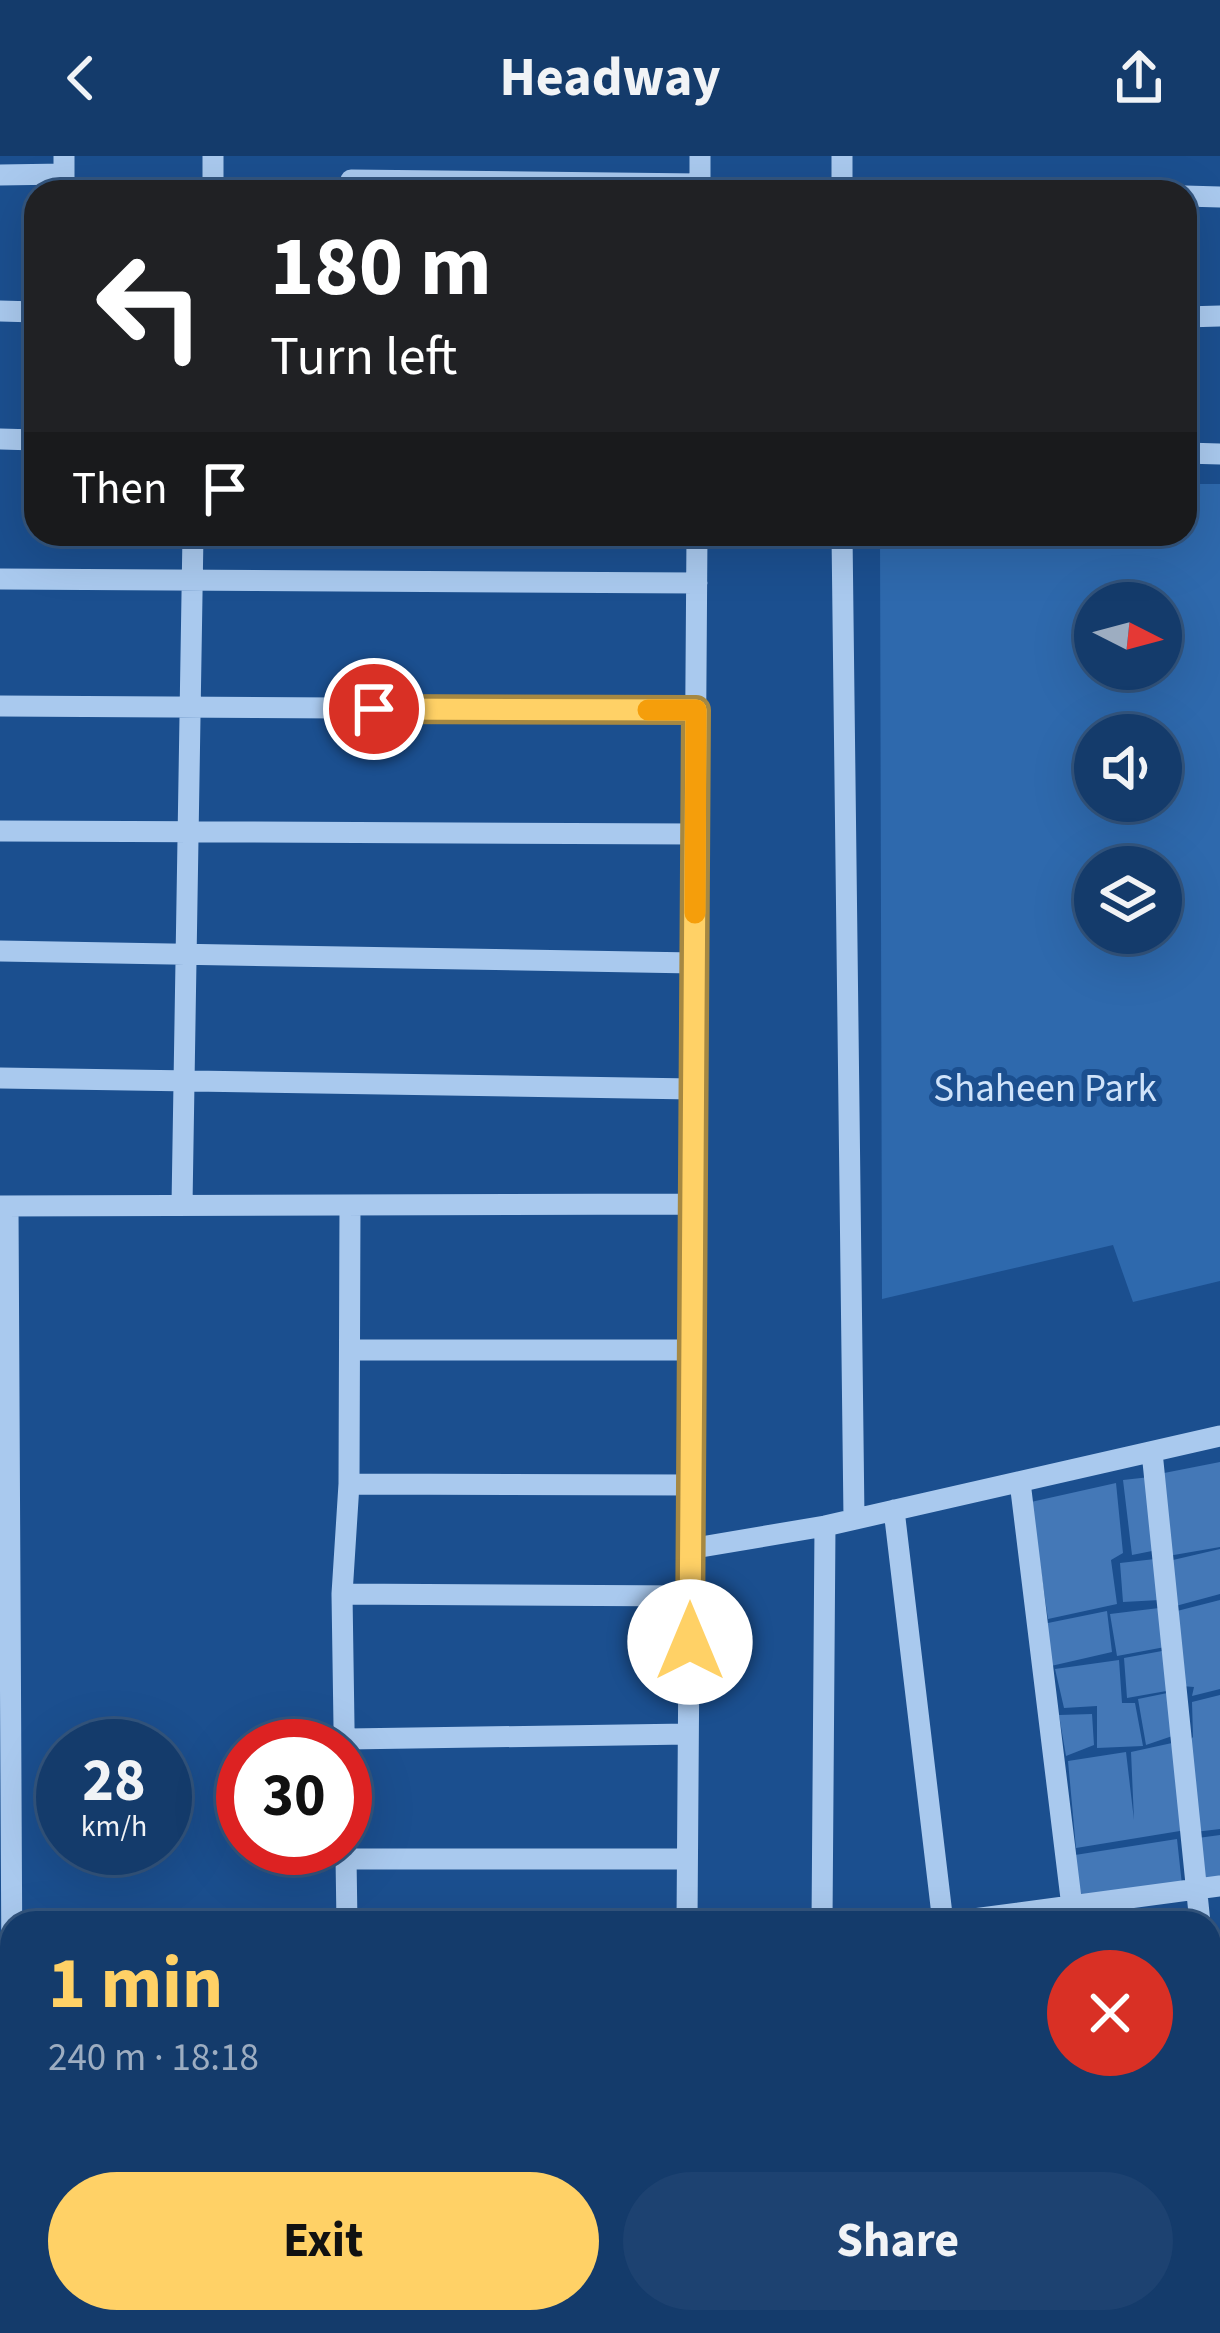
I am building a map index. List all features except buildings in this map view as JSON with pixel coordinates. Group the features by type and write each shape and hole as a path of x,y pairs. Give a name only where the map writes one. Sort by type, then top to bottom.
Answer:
{"street":[{"path":"0,175 64,174"},
{"path":"182,1205 193,546"},
{"path":"687,1911 697,546"},
{"path":"842,546 854,1520"},
{"path":"0,579 697,584"},
{"path":"0,706 696,710"},
{"path":"0,831 695,834"},
{"path":"0,951 694,963"},
{"path":"0,1078 693,1089"},
{"path":"347,1719 342,1594 349,1484 350,1204"},
{"path":"9,1911 4,1206 692,1204"},
{"path":"350,1350 691,1349"},
{"path":"689,1550 854,1520 1220,1436"},
{"path":"1089,1911 1209,1888 1152,1452"},
{"path":"1020,1482 1073,1911"},
{"path":"349,1484 690,1485"},
{"path":"894,1510 942,1911"},
{"path":"822,1911 825,1526"},
{"path":"342,1594 690,1596"},
{"path":"372,1738 688,1734"},
{"path":"372,1859 687,1859"},
{"path":"347,1875 347,1911"}],"green space":[{"name":"Shaheen Park","path":"1197,484 1220,484 1220,1281 1133,1302 1113,1245 882,1299 880,546 1197,546"}],"slow traffic":[{"path":"648,710 696,710 695,913"}],"route":[{"path":"374,709 696,710 690,1642"}]}
